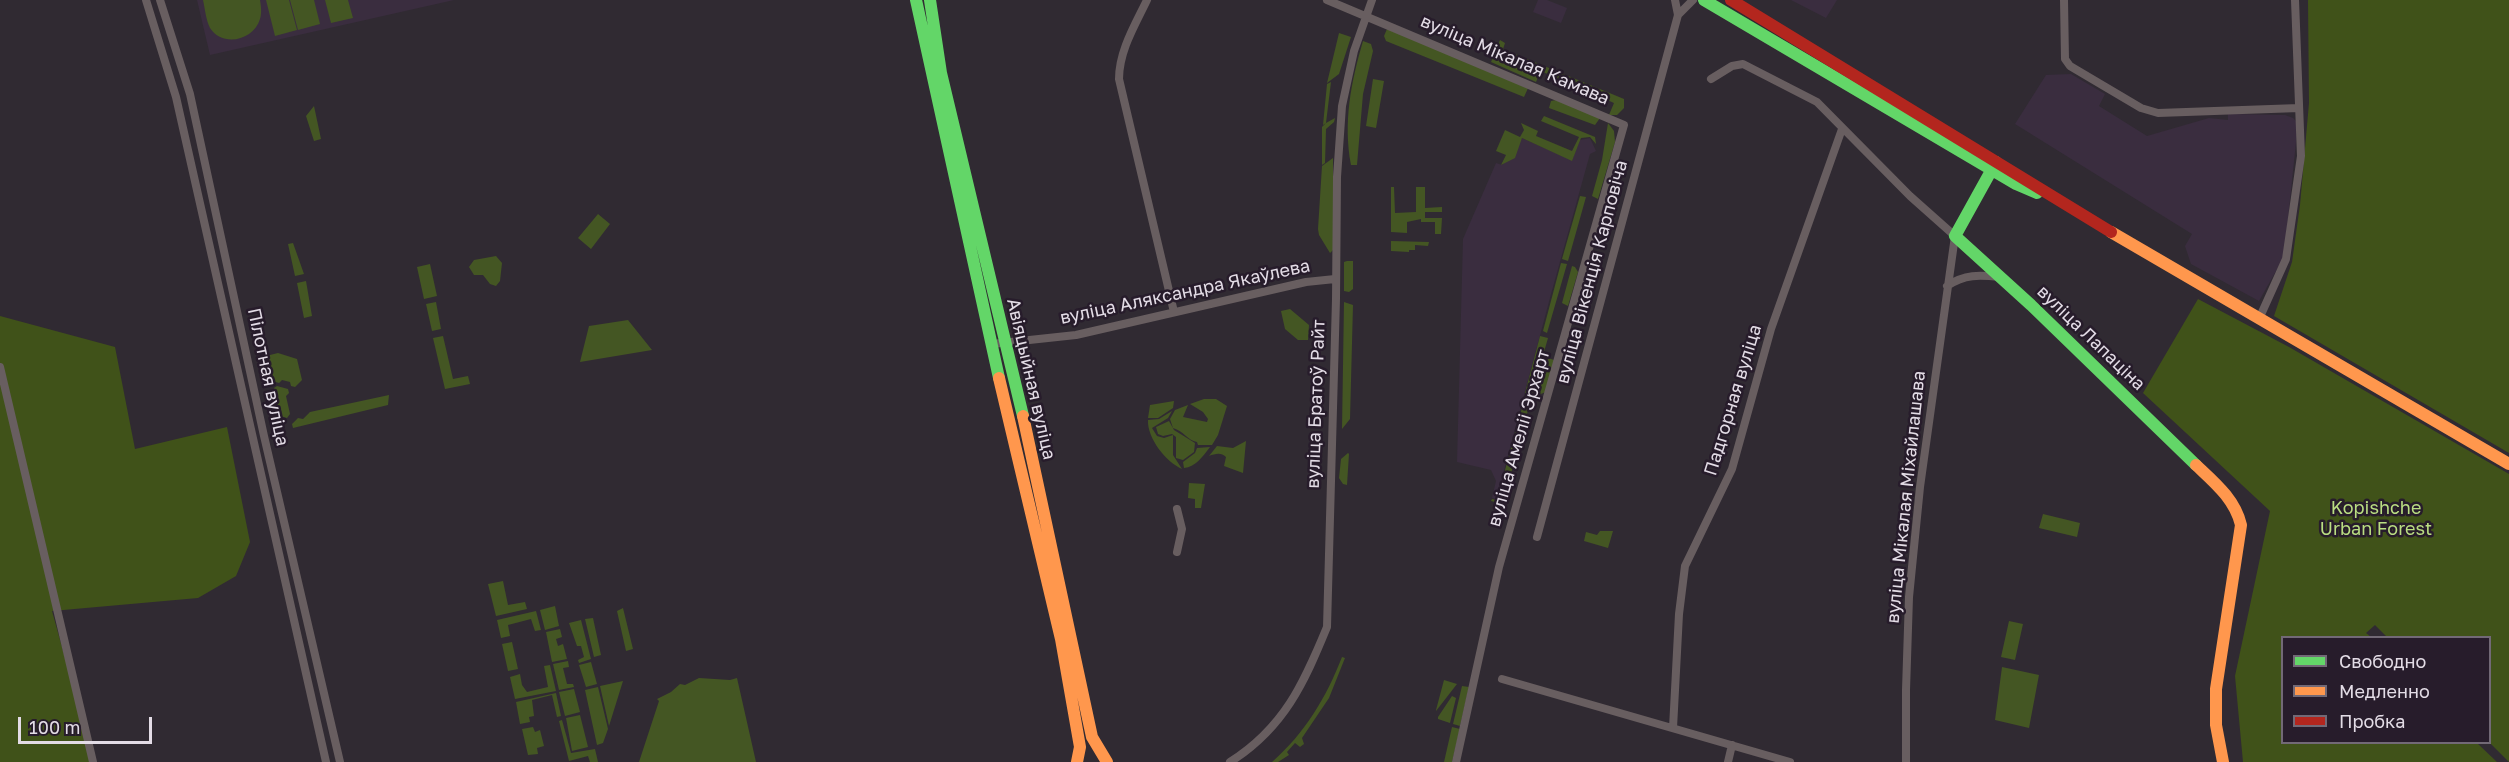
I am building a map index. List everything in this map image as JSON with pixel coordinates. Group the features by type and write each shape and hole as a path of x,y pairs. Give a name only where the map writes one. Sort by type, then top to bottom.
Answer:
{"main road":[{"name":"Авіяцыйная вуліца","path":"916,0 982,306 1061,639 1080,747 1077,762"},
{"name":"Авіяцыйная вуліца","path":"930,0 941,72 1007,343 1092,737 1107,762"},
{"path":"1704,0 2077,212 2509,464"},
{"path":"1731,0 1995,165"},
{"path":"1955,236 1995,165"},
{"name":"вуліца Лапаціна","path":"1955,236 2001,277 2227,495 2239,516 2240,539 2221,645 2215,706 2223,762"}],"street":[{"name":"Пілотная вуліца","path":"146,0 176,97 326,762"},
{"name":"Пілотная вуліца","path":"160,0 189,93 264,436 340,762"},
{"path":"1147,0 1124,50 1119,65 1119,79 1174,312"},
{"name":"вуліца Мікалая Камава","path":"1327,0 1624,125"},
{"name":"вуліца Братоў Райт","path":"1230,762 1254,745 1284,713 1309,672 1327,627 1336,177 1342,106 1354,51 1372,0"},
{"path":"1675,0 1678,15"},
{"path":"1678,15 1693,0"},
{"path":"2064,0 2065,58 2070,66 2141,108 2170,114 2299,108"},
{"path":"2259,319 2282,273 2289,248 2301,156 2295,0"},
{"name":"вуліца Вікенція Карповіча","path":"1537,537 1678,15"},
{"name":"вуліца Лапаціна","path":"1710,79 1732,66 1743,64 1817,102 1842,129 1955,236"},
{"path":"176,97 189,93"},
{"name":"вуліца Амеліі Эрхарт","path":"1456,762 1499,567 1624,125"},
{"name":"Падгорная вуліца","path":"1673,728 1679,614 1685,566 1732,469 1771,329 1842,129"},
{"name":"вуліца Мікалая Міхайлашава","path":"1906,762 1909,597 1920,487 1955,236"},
{"path":"1947,286 1968,276 2001,277"},
{"name":"вуліца Аляксандра Якаўлева","path":"992,344 1076,335 1306,282 1335,279"},
{"path":"0,367 93,762"},
{"path":"252,439 264,436"},
{"path":"1177,509 1182,529 1177,552"},
{"path":"1502,679 1790,762"},
{"path":"1728,762 1732,745"}],"shaded area":[{"path":"197,0 454,0 210,55"},
{"path":"1538,0 1547,0 1567,8 1561,23 1533,12"},
{"path":"1791,0 1837,0 1826,18"},
{"path":"2071,74 2105,94 2099,106 2147,136 2209,118 2228,120 2228,114 2285,115 2298,123 2284,257 2259,301 2191,264 2185,246 2192,234 2015,124 2046,75"},
{"path":"1522,138 1572,160 1580,140 1590,138 1596,151 1590,154 1551,294 1503,474 1506,479 1500,500 1492,498 1496,481 1491,470 1457,462 1463,239 1496,163 1502,165"}],"green space":[{"path":"203,0 260,0 260,19 257,26 245,36 238,39 222,38 210,28"},
{"path":"266,0 289,0 297,30 275,36"},
{"path":"290,0 314,0 320,24 298,30"},
{"path":"325,0 348,0 353,18 331,23"},
{"path":"2308,0 2509,0 2509,453 2274,316 2292,262 2300,205 2309,103"},
{"path":"1387,29 1529,86 1524,97 1386,41 1384,36"},
{"path":"1339,33 1351,37 1339,74 1327,83"},
{"path":"1500,40 1505,43 1503,49 1624,99 1624,108 1617,115 1609,115 1614,103 1495,51"},
{"path":"1363,41 1371,44 1373,51 1363,94 1357,165 1351,165 1348,118 1355,72"},
{"path":"1494,55 1539,75 1536,82 1491,62"},
{"path":"1373,79 1384,81 1376,128 1366,126"},
{"path":"1331,82 1326,123 1323,125 1327,84"},
{"path":"1556,100 1600,118 1595,125 1549,108 1551,101"},
{"path":"314,106 321,139 314,141 306,116"},
{"path":"1544,116 1595,137 1596,144 1590,137 1581,138 1572,161 1522,138 1515,158 1501,165 1506,155 1496,151 1505,130 1520,137 1524,130 1521,123 1538,131 1536,136 1572,151 1579,137 1541,121"},
{"path":"1335,118 1326,129 1325,163 1322,165 1322,127"},
{"path":"1608,123 1614,131 1615,142 1598,199 1592,196 1602,160"},
{"path":"1333,158 1333,250 1330,253 1318,229 1322,166"},
{"path":"1391,187 1394,187 1395,213 1416,212 1416,187 1425,187 1425,208 1442,207 1442,212 1425,212 1425,218 1442,218 1441,234 1435,234 1435,222 1421,222 1421,219 1407,222 1407,233 1391,232"},
{"path":"1580,196 1586,197 1568,261 1562,259"},
{"path":"598,214 610,224 591,249 578,238"},
{"path":"1391,241 1429,242 1428,246 1415,245 1415,250 1409,250 1409,252 1391,251"},
{"path":"293,243 304,274 295,276 288,244"},
{"path":"496,256 502,263 500,281 496,286 490,284 483,275 474,275 469,267 474,260"},
{"path":"1353,261 1353,289 1349,292 1344,291 1344,262"},
{"path":"1561,263 1567,264 1547,333 1543,331"},
{"path":"430,264 437,296 424,299 417,267"},
{"path":"1572,266 1578,272 1568,306 1562,303"},
{"path":"306,281 312,316 304,318 297,283"},
{"name":"Kopishche Urban Forest","path":"2198,299 2289,347 2509,474 2509,762 2491,744 2491,636 2386,636 2375,625 2366,633 2370,636 2281,636 2281,744 2478,744 2497,762 2243,762 2235,676 2270,511 2143,393"},
{"path":"436,302 441,329 432,331 426,304"},
{"path":"1344,302 1353,305 1350,419 1342,429"},
{"path":"1290,309 1309,325 1308,340 1298,340 1285,329 1281,311"},
{"path":"0,316 115,347 135,449 227,427 250,542 236,576 198,598 52,611 94,762 0,762"},
{"path":"628,320 652,350 580,362 589,326"},
{"path":"443,336 453,379 468,376 470,384 445,389 433,338"},
{"path":"1540,336 1548,338 1532,394 1525,393"},
{"path":"278,353 297,359 302,380 295,387 291,386 290,382 272,381 266,356"},
{"path":"1548,358 1554,360 1546,392 1538,395"},
{"path":"277,386 288,389 289,393 286,396 290,414 287,418 280,416 274,388"},
{"path":"389,395 388,405 293,428 292,424 298,418 303,419 310,412"},
{"path":"1525,397 1531,399 1503,504 1491,501 1492,499 1501,501 1506,479 1504,474"},
{"path":"1204,399 1216,399 1227,406 1218,435 1212,445 1198,445 1197,442 1173,428 1170,419 1175,410 1188,405 1183,417 1207,422 1208,419 1203,412 1190,404"},
{"path":"1174,401 1173,408 1158,418 1148,418 1150,405"},
{"path":"1172,411 1168,418 1152,428 1157,436 1164,438 1173,435 1173,455 1182,469 1170,461 1159,449 1149,427 1148,420 1159,419"},
{"path":"1169,421 1174,430 1195,443 1194,452 1183,460 1176,458 1176,437 1172,434 1163,436 1158,434 1156,427"},
{"path":"1246,441 1243,473 1224,466 1226,457 1222,454 1209,456 1217,446 1233,448"},
{"path":"1210,447 1196,463 1184,468 1183,462 1195,453 1197,448"},
{"path":"1348,453 1347,485 1343,484 1339,478 1341,459"},
{"path":"1189,483 1205,484 1201,508 1195,508 1195,499 1188,498"},
{"path":"2043,514 2080,523 2077,537 2039,528"},
{"path":"1600,531 1613,531 1608,548 1584,541 1586,532 1597,535"},
{"path":"503,581 508,605 525,602 527,609 496,616 488,584"},
{"path":"555,606 559,626 545,630 540,610"},
{"path":"623,608 633,649 626,651 617,611"},
{"path":"536,611 541,630 535,631 531,619 508,625 510,636 501,638 497,620"},
{"path":"593,618 601,655 594,657 585,619"},
{"path":"581,620 591,659 579,663 578,660 584,657 581,646 577,646 569,623"},
{"path":"2009,621 2023,624 2015,660 2001,657"},
{"path":"560,629 562,637 556,639 558,646 563,644 567,659 552,662 546,632"},
{"path":"512,642 518,669 508,671 502,644"},
{"path":"1342,657 1345,658 1329,698 1302,738 1304,744 1300,747 1295,743 1287,752 1289,755 1278,762 1272,762 1295,739 1313,714 1329,687"},
{"path":"568,661 569,667 563,668 567,684 573,684 574,687 559,690 553,664"},
{"path":"591,662 597,684 586,687 579,665"},
{"path":"550,665 556,691 515,699 510,677 520,674 522,685 527,692 548,687 544,666"},
{"path":"2002,667 2039,675 2029,728 1995,720"},
{"path":"699,678 730,680 737,678 756,762 639,762 659,701 657,699 680,684 685,685"},
{"path":"1444,680 1457,684 1436,711 1436,710"},
{"path":"623,681 609,726 600,686"},
{"path":"1462,686 1469,687 1460,726 1453,724"},
{"path":"598,687 608,729 603,743 597,745 585,690"},
{"path":"574,689 580,712 565,716 559,692"},
{"path":"556,693 561,716 557,717 552,695 532,700 534,716 529,717 530,722 520,724 516,702"},
{"path":"1452,696 1456,698 1450,723 1438,717"},
{"path":"580,715 588,747 572,751 566,718"},
{"path":"562,720 571,753 595,749 598,762 590,762 588,756 569,761 559,721"},
{"path":"533,727 535,732 540,730 544,746 537,748 538,754 528,755 522,729"},
{"path":"1452,727 1460,729 1452,762 1444,762"}],"traffic: fast":[{"path":"916,0 999,378"},
{"path":"930,0 941,73 1023,416"},
{"path":"1704,0 2016,184 2037,193"},
{"path":"1996,162 1955,236 2031,305 2196,465"}],"traffic: slow":[{"path":"2111,232 2509,464"},
{"path":"999,378 1061,639 1080,747 1077,762"},
{"path":"1023,416 1092,737 1107,762"},
{"path":"2196,465 2229,499 2241,525 2216,689 2216,725 2223,762"}],"traffic: jam":[{"path":"1731,0 2111,232"}]}
